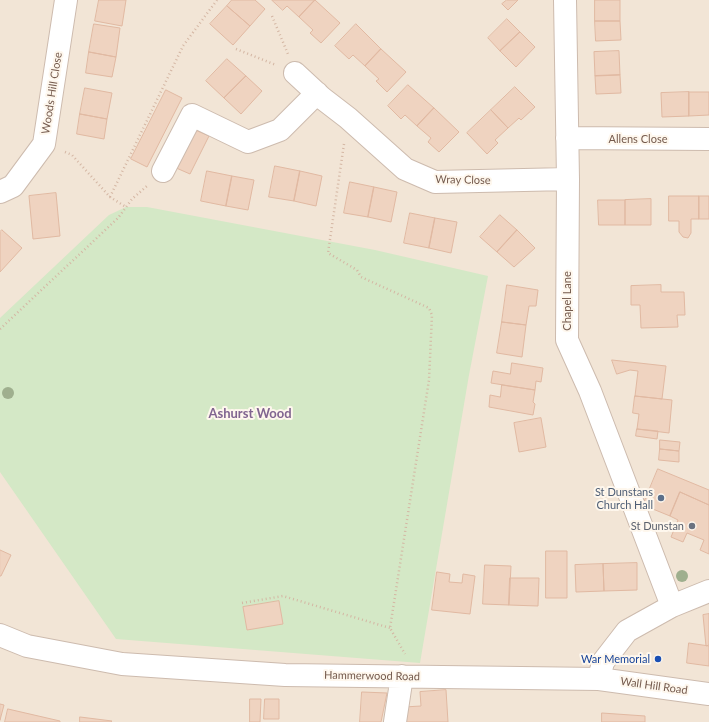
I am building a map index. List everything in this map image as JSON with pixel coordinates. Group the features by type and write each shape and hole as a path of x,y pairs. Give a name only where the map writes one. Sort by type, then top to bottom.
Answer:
{"street":[{"name":"Woods Hill Close","path":"0,192 12,186 44,144 66,0"},
{"name":"Chapel Lane","path":"565,0 568,179 567,340 590,391 672,606"},
{"name":"Wray Close","path":"295,73 405,169 434,182 568,179"},
{"path":"163,171 192,115 248,142 280,130 317,93"},
{"name":"Allens Close","path":"567,138 709,139"},
{"path":"599,679 603,662 627,631 672,606 709,591"},
{"name":"Hammerwood Road","path":"0,635 27,646 122,664 285,675 599,679"},
{"path":"395,722 405,676"},
{"name":"Wall Hill Road","path":"599,679 709,694"}],"path":[{"path":"110,197 183,46 217,0"},
{"path":"272,16 295,73"},
{"path":"236,49 295,73"},
{"path":"348,118 328,253 357,270 361,277 429,308 432,315 429,380 390,628 409,662 405,676"},
{"path":"44,144 72,155 110,197 126,207"},
{"path":"0,329 118,218 132,199 163,171"},
{"path":"242,603 283,596 390,628"}],"shaded area":[{"path":"0,0 709,0 709,722 0,722"}],"green space":[{"path":"126,207 147,207 375,250 488,276 469,375 420,663 116,639 0,472 0,318 109,215"}],"building":[{"path":"99,0 126,0 122,26 95,21"},
{"path":"232,0 255,0 265,9 250,26 227,6"},
{"path":"272,0 315,0 299,17 287,6 283,10"},
{"path":"315,0 340,23 321,43 310,33 313,30 299,17"},
{"path":"507,0 518,0 508,10 502,4"},
{"path":"595,0 620,0 620,21 595,21"},
{"path":"227,6 250,26 233,45 210,24"},
{"path":"507,19 520,32 500,51 488,38"},
{"path":"595,21 620,21 621,40 596,41"},
{"path":"94,24 120,28 116,57 89,52"},
{"path":"356,24 381,49 365,66 353,55 349,59 335,46"},
{"path":"520,32 535,47 516,67 500,51"},
{"path":"381,49 406,72 387,92 376,81 379,79 365,66"},
{"path":"619,51 620,75 595,76 594,52"},
{"path":"89,52 116,57 112,77 86,73"},
{"path":"227,59 246,76 224,98 206,81"},
{"path":"620,75 621,93 596,94 595,76"},
{"path":"246,76 262,91 241,114 224,98"},
{"path":"408,85 434,108 417,126 405,115 401,119 388,106"},
{"path":"515,87 535,107 521,120 519,118 508,128 491,110"},
{"path":"85,88 112,93 107,119 80,114"},
{"path":"166,90 182,98 147,167 131,159"},
{"path":"689,92 689,116 662,117 661,93"},
{"path":"689,92 709,92 709,115 689,116"},
{"path":"434,108 459,132 439,152 428,142 431,138 417,126"},
{"path":"491,110 508,128 495,140 498,143 487,154 467,133"},
{"path":"80,114 107,119 104,139 77,134"},
{"path":"193,129 209,136 190,174 174,167"},
{"path":"275,166 300,171 294,201 269,197"},
{"path":"207,171 232,176 226,206 201,201"},
{"path":"300,171 322,176 316,206 294,201"},
{"path":"232,176 254,180 248,210 226,206"},
{"path":"350,182 374,187 368,217 344,213"},
{"path":"374,187 397,192 391,222 368,217"},
{"path":"56,193 60,236 33,239 29,196"},
{"path":"669,196 699,196 699,219 691,219 691,233 688,238 683,237 679,232 679,221 669,221"},
{"path":"699,196 709,196 709,219 699,219"},
{"path":"651,199 651,225 625,225 625,200"},
{"path":"598,200 625,200 625,225 599,225"},
{"path":"410,213 435,218 429,248 404,243"},
{"path":"500,215 517,230 497,252 480,237"},
{"path":"435,218 457,222 451,253 429,248"},
{"path":"2,230 22,248 0,272 0,232"},
{"path":"517,230 535,248 514,267 497,252"},
{"path":"507,285 538,290 536,306 529,306 526,325 502,322"},
{"path":"661,285 661,292 684,292 685,315 677,315 678,327 641,328 640,305 631,305 631,286"},
{"path":"502,322 526,325 522,357 497,353"},
{"path":"612,360 666,366 662,399 635,396 638,371 630,370 617,374"},
{"path":"512,363 543,368 541,382 536,381 535,390 491,383 493,371 510,374"},
{"path":"502,385 535,390 533,415 489,407 490,395 500,397"},
{"path":"635,396 672,400 669,433 637,429 639,414 633,413"},
{"path":"541,418 546,447 519,452 514,423"},
{"path":"637,429 658,431 657,439 636,436"},
{"path":"660,440 680,442 679,451 660,449"},
{"path":"660,449 679,451 679,462 659,460"},
{"name":"St Dunstans Church Hall","path":"658,469 709,490 709,505 680,492 670,516 643,505"},
{"name":"St Dunstan","path":"680,492 709,505 709,554 700,550 704,540 687,533 683,542 671,537 678,520 670,516"},
{"path":"0,550 11,555 1,576 0,576"},
{"path":"546,551 567,551 567,598 546,598"},
{"path":"637,563 637,590 604,591 603,564"},
{"path":"603,564 604,591 576,592 575,565"},
{"path":"485,565 511,566 509,605 483,604"},
{"path":"437,572 450,574 449,582 462,583 463,574 475,576 470,614 432,610"},
{"path":"510,578 539,578 538,606 509,605"},
{"path":"279,601 283,624 247,630 243,607"},
{"path":"709,614 709,645 706,646 703,615"},
{"path":"689,643 709,646 709,666 687,663"},
{"path":"446,690 448,722 405,722 404,707 421,706 420,692"},
{"path":"362,692 387,693 381,722 360,722"},
{"path":"250,699 261,699 260,722 250,722"},
{"path":"265,699 279,699 279,719 264,719"},
{"path":"0,704 4,705 0,720"},
{"path":"8,709 60,721 60,722 5,722"},
{"path":"602,713 645,716 645,722 602,722"},
{"path":"80,717 112,721 80,722"}],"place":[{"name":"St Dunstans Church Hall","path":"661,498"},
{"name":"St Dunstan","path":"692,526"},
{"name":"War Memorial","path":"658,659"}],"district":[{"name":"Ashurst Wood","path":"250,414"}]}
